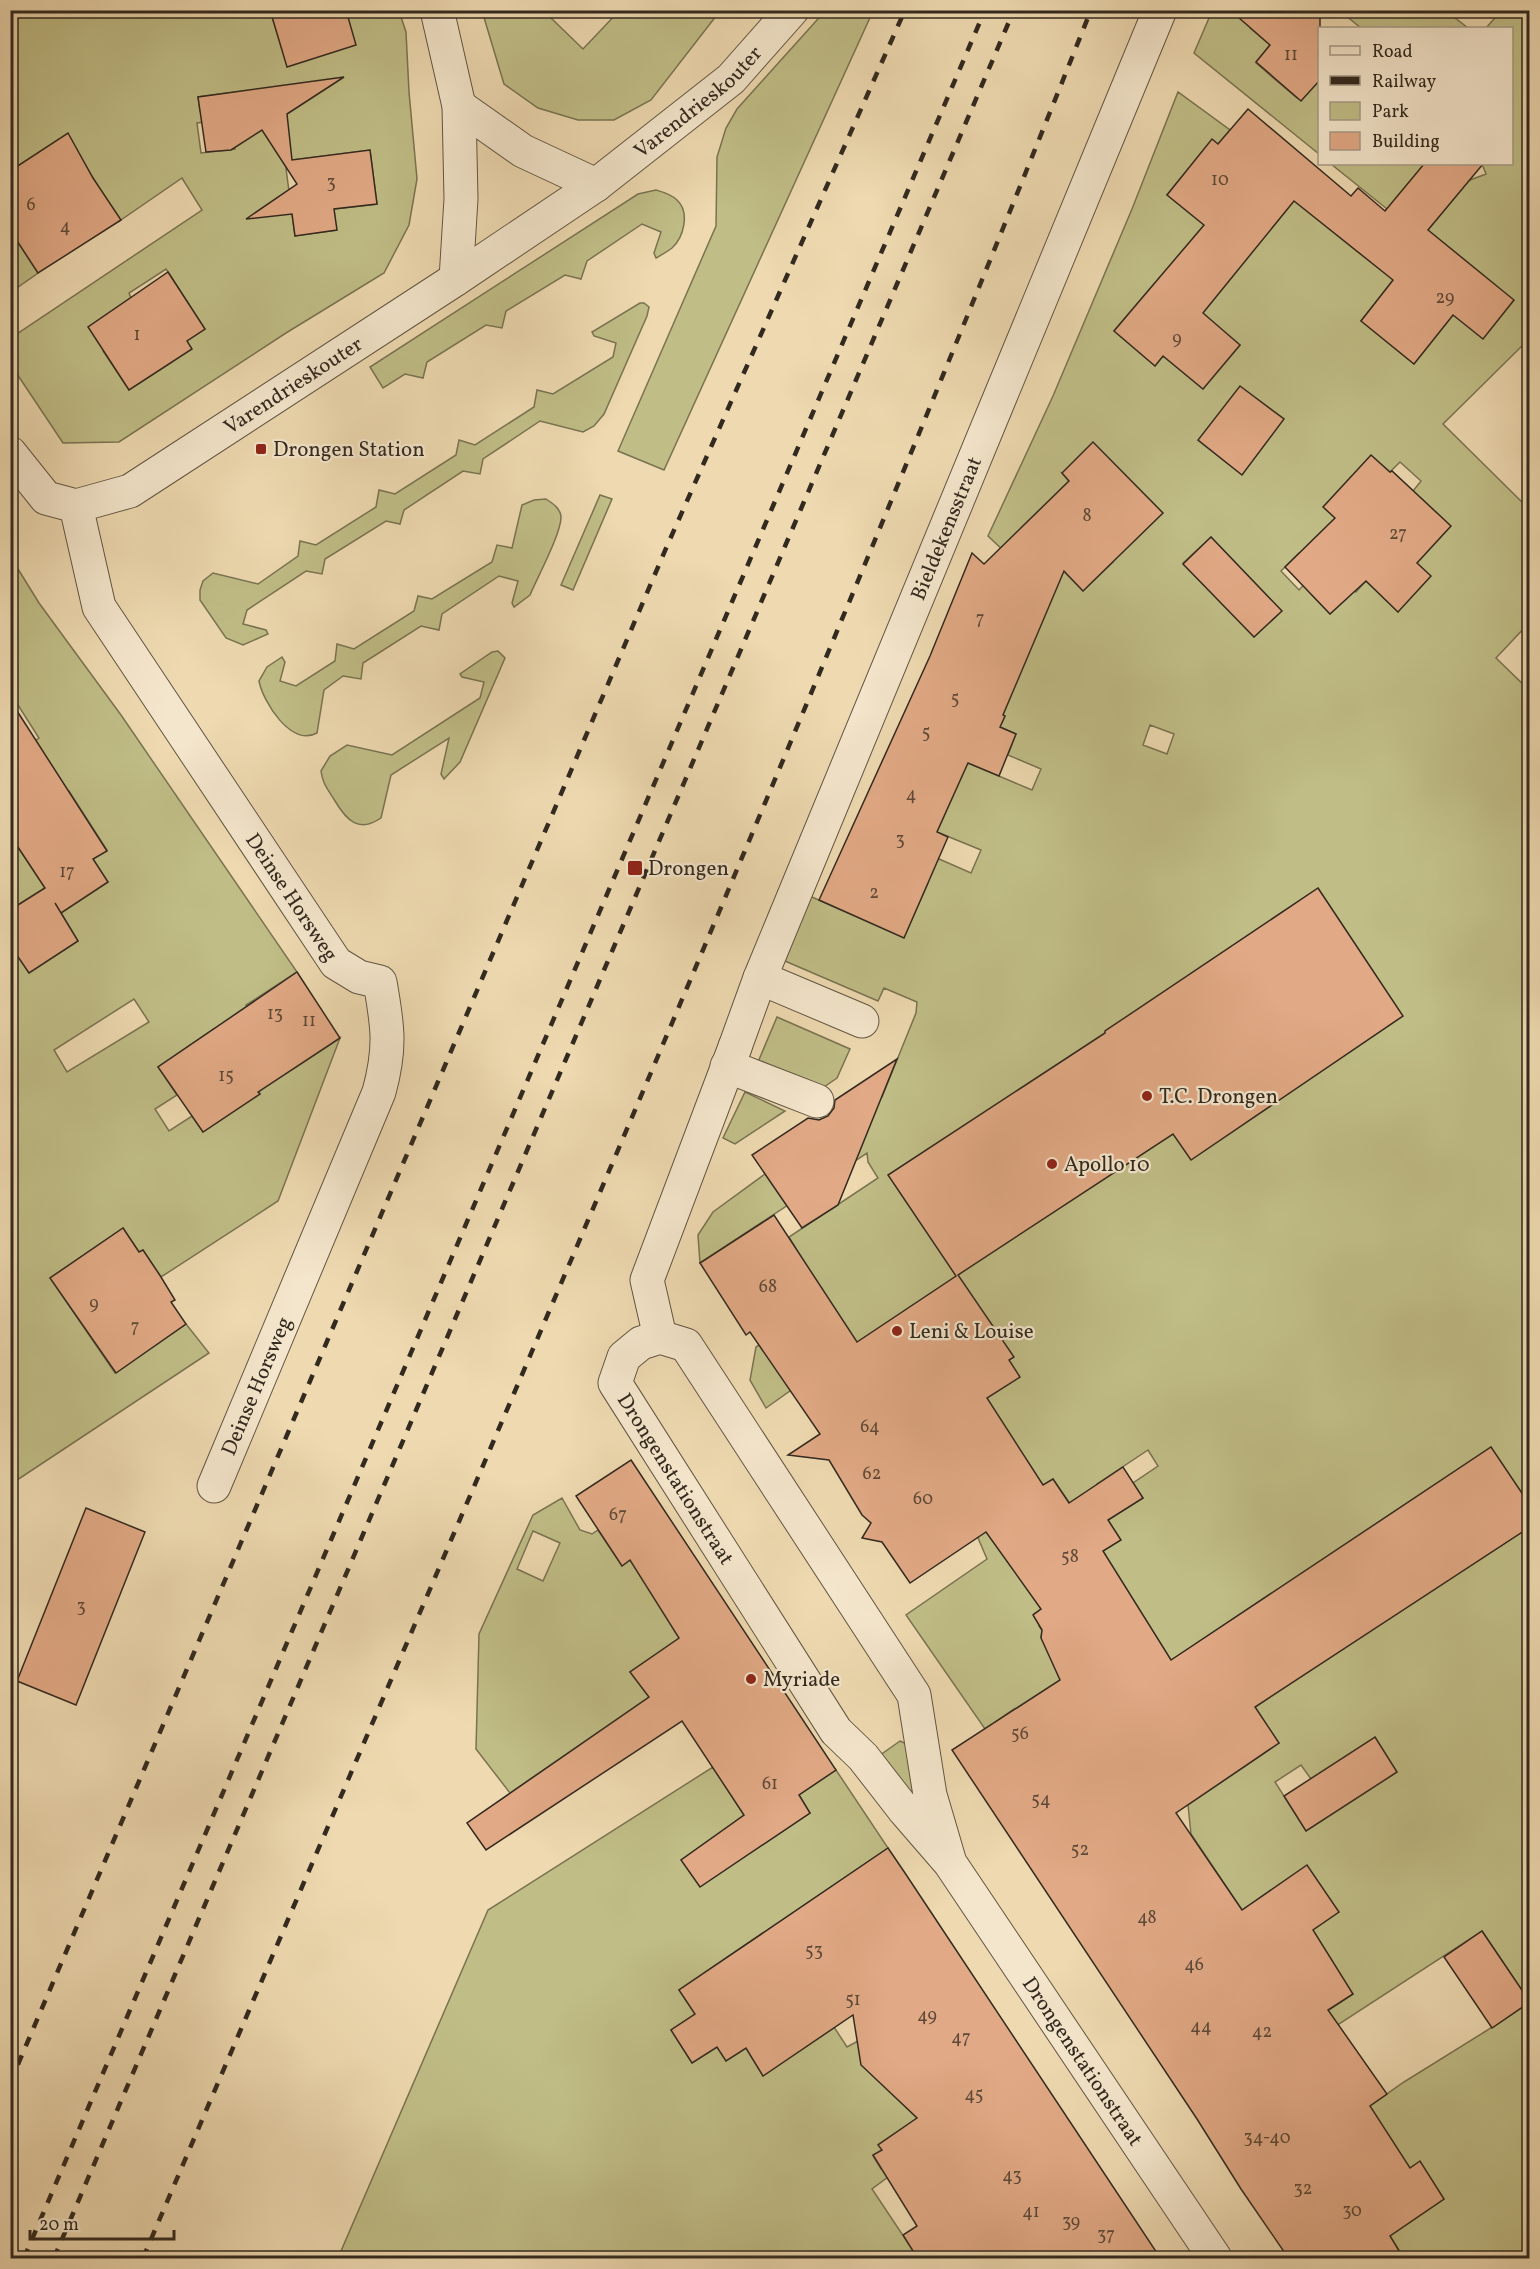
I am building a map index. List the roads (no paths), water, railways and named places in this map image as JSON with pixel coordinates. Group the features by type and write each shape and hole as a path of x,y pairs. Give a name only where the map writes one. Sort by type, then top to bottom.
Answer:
{"street":[{"path":"437,10 459,106 461,199 456,279"},
{"name":"Varendrieskouter","path":"76,506 130,490 456,279 596,185 731,79 792,10"},
{"name":"Bieldekensstraat","path":"660,1337 647,1280 760,978 1160,10"},
{"path":"459,106 523,151 596,185"},
{"path":"10,453 46,498 76,506"},
{"name":"Deinse Horsweg","path":"76,506 99,607 336,963 359,977 380,982 388,1026 387,1063 379,1092 214,1486"},
{"path":"760,978 861,1021"},
{"path":"731,1057 817,1101"},
{"name":"Drongenstationstraat","path":"950,1863 930,1795 914,1695 686,1345 660,1337 641,1343 624,1357 615,1383 836,1731 863,1757 950,1863 1215,2259"}],"railway":[{"path":"10,2083 667,546 905,10"},
{"path":"24,2258 985,10"},
{"path":"54,2258 1014,10"},
{"path":"143,2258 742,857 977,293 1091,10"}],"place":[{"name":"Drongen Station","path":"261,449"},
{"name":"Drongen","path":"635,868"},
{"name":"T.C. Drongen","path":"1147,1096"},
{"name":"Apollo 10","path":"1052,1164"},
{"name":"Leni & Louise","path":"897,1331"},
{"name":"Myriade","path":"751,1679"}]}
